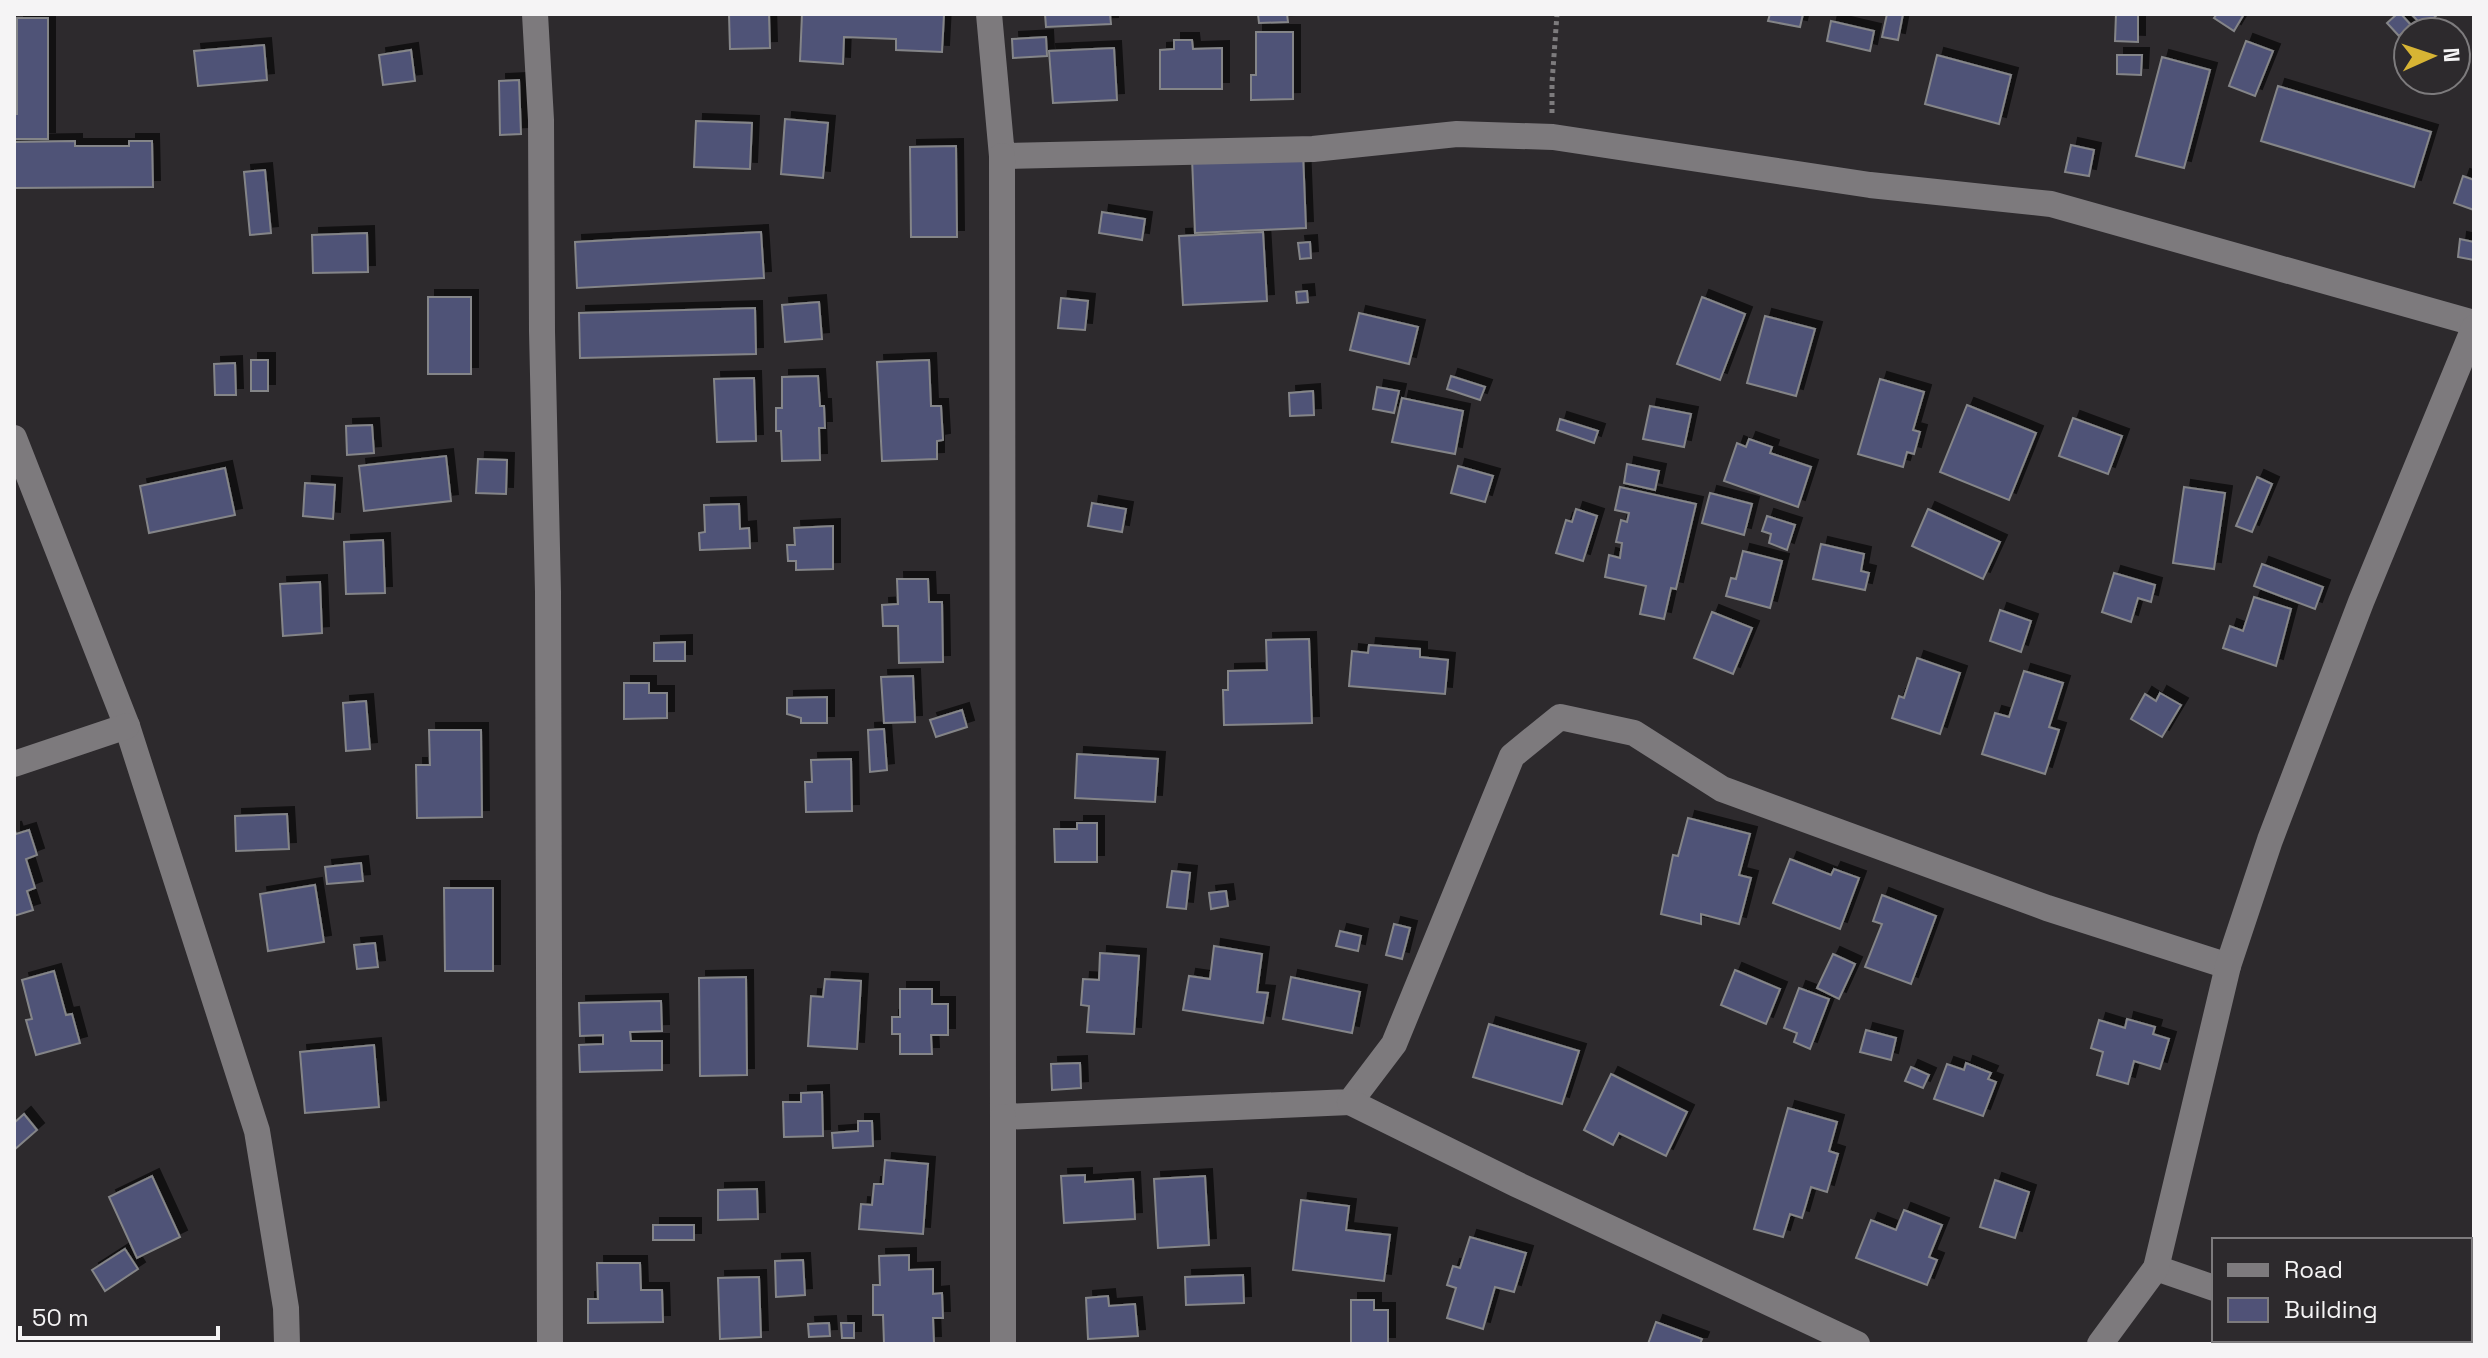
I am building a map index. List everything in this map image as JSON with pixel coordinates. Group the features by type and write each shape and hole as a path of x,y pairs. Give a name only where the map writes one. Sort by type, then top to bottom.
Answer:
{"street":[{"path":"535,14 541,120 548,592 550,1344"},
{"path":"989,14 1002,156 1003,1344"},
{"path":"1002,156 1313,149 1457,134 1553,137 1870,185 2051,204 2474,325 2355,617 2270,840 2228,966 2156,1268 2100,1344"},
{"path":"14,438 127,726 257,1131 286,1308 287,1344"},
{"path":"1350,1102 1394,1044 1512,756 1560,717 1634,733 1722,789 2047,908 2228,966"},
{"path":"14,764 127,726"},
{"path":"1003,1117 1350,1102 1516,1184 1857,1344"},
{"path":"2156,1268 2212,1287"}],"path":[{"path":"1553,137 1552,83 1557,14"}],"building":[{"path":"729,14 769,14 770,48 730,49"},
{"path":"802,14 944,14 942,52 896,50 896,39 844,37 843,64 800,61"},
{"path":"1045,14 1110,14 1111,24 1046,27"},
{"path":"1258,14 1287,14 1288,22 1259,23"},
{"path":"1770,14 1803,14 1800,27 1768,21"},
{"path":"1887,14 1903,14 1898,40 1882,37"},
{"path":"2116,14 2138,14 2138,42 2115,41"},
{"path":"2217,14 2244,14 2234,31 2214,18"},
{"path":"2411,14 2438,14 2436,16"},
{"path":"17,18 48,18 48,139 14,139"},
{"path":"1831,21 1874,31 1870,51 1827,41"},
{"path":"1256,32 1293,32 1293,99 1251,100 1251,75 1256,75"},
{"path":"1046,37 1047,56 1013,58 1012,39"},
{"path":"1174,40 1192,40 1193,49 1222,48 1222,89 1160,89 1160,50 1174,49"},
{"path":"2246,41 2273,51 2255,96 2229,86"},
{"path":"264,45 267,80 198,86 194,51"},
{"path":"1114,48 1117,100 1053,103 1049,51"},
{"path":"411,50 415,81 383,85 379,55"},
{"path":"1937,55 2011,75 1999,124 1925,104"},
{"path":"2117,55 2142,55 2141,75 2117,74"},
{"path":"2162,57 2210,70 2184,168 2136,156"},
{"path":"519,80 521,134 500,135 499,81"},
{"path":"2278,86 2431,132 2414,187 2261,141"},
{"path":"785,119 828,123 823,178 781,174"},
{"path":"696,121 752,123 750,169 694,167"},
{"path":"75,141 75,146 129,146 129,141 152,141 153,187 14,188 14,142"},
{"path":"2071,145 2094,150 2089,176 2065,172"},
{"path":"956,146 957,237 911,237 910,147"},
{"path":"1303,153 1306,228 1195,233 1192,158"},
{"path":"265,170 271,233 250,235 244,172"},
{"path":"2463,176 2474,180 2474,210 2454,203"},
{"path":"1102,212 1145,219 1142,240 1099,233"},
{"path":"761,232 764,278 577,288 575,242"},
{"path":"1263,232 1267,301 1183,305 1179,236"},
{"path":"367,233 368,272 313,273 312,235"},
{"path":"2460,239 2474,242 2474,260 2458,257"},
{"path":"1310,242 1311,258 1300,259 1298,243"},
{"path":"1307,291 1308,302 1297,303 1296,292"},
{"path":"428,297 471,297 471,374 428,374"},
{"path":"1702,297 1745,314 1720,380 1677,364"},
{"path":"1061,298 1088,301 1085,330 1058,328"},
{"path":"819,302 822,339 785,342 782,305"},
{"path":"755,308 756,354 580,358 579,313"},
{"path":"1359,313 1418,327 1409,364 1350,350"},
{"path":"1765,316 1815,329 1796,396 1747,383"},
{"path":"251,360 268,360 268,391 251,391"},
{"path":"929,360 931,406 941,406 943,440 937,441 937,459 882,461 877,362"},
{"path":"235,363 236,395 215,395 214,364"},
{"path":"818,376 825,428 819,428 820,460 782,461 781,431 776,431 776,408 782,408 782,377"},
{"path":"1451,376 1485,387 1480,400 1447,389"},
{"path":"754,378 756,441 717,442 714,379"},
{"path":"1880,379 1924,392 1913,430 1920,432 1914,454 1907,452 1903,467 1858,454"},
{"path":"1377,387 1399,391 1394,413 1373,409"},
{"path":"1313,391 1314,415 1290,416 1289,393"},
{"path":"1402,398 1463,411 1455,454 1392,442"},
{"path":"1967,405 2036,433 2009,500 1940,472"},
{"path":"1650,406 1691,414 1684,447 1643,439"},
{"path":"2073,418 2122,436 2108,474 2059,456"},
{"path":"1560,419 1598,431 1594,443 1557,430"},
{"path":"372,425 374,453 347,455 346,426"},
{"path":"1749,439 1772,447 1770,453 1811,467 1798,507 1724,481 1737,443 1746,447"},
{"path":"446,456 451,501 364,511 359,466"},
{"path":"478,459 507,460 506,494 476,493"},
{"path":"1627,464 1659,471 1655,490 1624,483"},
{"path":"1458,466 1493,476 1485,502 1451,493"},
{"path":"225,468 235,515 149,533 140,486"},
{"path":"2257,477 2272,484 2252,532 2236,526"},
{"path":"305,483 335,485 333,519 303,516"},
{"path":"1620,487 1696,504 1676,589 1671,588 1664,619 1640,614 1646,586 1605,577 1609,555 1620,558 1622,543 1616,542 1621,520 1627,522 1629,513 1615,510"},
{"path":"2184,487 2225,493 2214,569 2173,563"},
{"path":"1710,493 1752,504 1744,535 1702,523"},
{"path":"1092,503 1126,509 1122,532 1088,526"},
{"path":"739,504 740,529 749,528 750,548 700,550 699,533 705,532 704,505"},
{"path":"1576,509 1597,516 1583,561 1556,553 1566,520 1572,522"},
{"path":"1928,509 2000,542 1983,579 1912,546"},
{"path":"1767,516 1795,525 1787,550 1769,543 1771,534 1762,531"},
{"path":"833,526 833,569 796,570 796,561 788,561 787,545 795,545 794,528"},
{"path":"383,540 385,593 346,594 344,542"},
{"path":"1821,544 1864,554 1861,571 1869,573 1865,590 1813,579"},
{"path":"1743,551 1782,561 1770,608 1726,596 1731,578 1736,579"},
{"path":"2262,564 2323,587 2315,609 2254,586"},
{"path":"2114,573 2155,585 2151,602 2138,598 2131,622 2102,612"},
{"path":"897,579 928,579 929,602 942,602 943,662 899,663 898,626 883,626 882,605 898,604"},
{"path":"320,582 322,633 283,636 280,584"},
{"path":"2254,597 2291,609 2276,666 2223,648 2230,626 2243,631"},
{"path":"2000,610 2031,621 2021,652 1990,641"},
{"path":"1712,612 1752,628 1733,674 1694,658"},
{"path":"1309,639 1312,723 1224,725 1223,690 1228,690 1228,671 1267,670 1266,640"},
{"path":"685,642 685,661 654,661 654,643"},
{"path":"1369,645 1420,649 1420,657 1448,660 1445,694 1349,686 1352,651 1368,653"},
{"path":"1917,658 1960,673 1940,734 1892,718 1899,696 1904,698"},
{"path":"2024,671 2063,683 2049,727 2059,730 2045,774 1982,754 1995,713 2009,717"},
{"path":"913,676 915,722 884,723 881,677"},
{"path":"624,683 649,683 649,693 667,693 667,718 624,719"},
{"path":"2160,693 2181,705 2162,737 2131,719 2145,694 2156,701"},
{"path":"827,697 827,723 801,723 801,718 787,714 787,698"},
{"path":"366,701 370,749 346,751 343,703"},
{"path":"962,710 967,727 936,737 930,720"},
{"path":"884,729 887,770 870,772 868,730"},
{"path":"429,730 481,730 482,817 417,818 416,765 430,765"},
{"path":"1077,754 1158,759 1155,802 1075,798"},
{"path":"851,759 852,811 806,812 805,782 812,782 811,760"},
{"path":"287,814 289,849 236,851 235,816"},
{"path":"1688,818 1750,834 1739,875 1751,878 1739,924 1701,914 1701,924 1661,914 1673,855 1678,856"},
{"path":"1077,823 1097,823 1097,862 1055,862 1054,829 1077,829"},
{"path":"14,828 16,834 29,830 37,855 26,859 35,888 27,891 33,910 14,916"},
{"path":"1790,859 1831,875 1834,869 1859,878 1840,929 1773,903"},
{"path":"361,863 363,881 327,884 325,867"},
{"path":"1172,871 1190,873 1186,909 1167,907"},
{"path":"315,885 324,942 268,951 260,894"},
{"path":"444,888 493,888 493,971 445,971"},
{"path":"1226,891 1228,906 1211,909 1209,893"},
{"path":"1882,895 1936,916 1911,984 1865,967 1882,924 1873,921"},
{"path":"1394,924 1410,928 1402,959 1386,955"},
{"path":"1340,931 1361,936 1358,951 1336,946"},
{"path":"375,943 378,967 357,969 354,945"},
{"path":"1214,946 1262,954 1257,992 1268,993 1263,1023 1183,1010 1189,976 1210,979"},
{"path":"1100,953 1139,956 1134,1034 1087,1032 1089,1006 1081,1005 1083,979 1099,980"},
{"path":"1833,954 1855,964 1839,999 1817,988"},
{"path":"1735,970 1780,989 1766,1024 1721,1005"},
{"path":"54,971 66,1015 72,1014 80,1043 36,1055 26,1020 32,1019 22,980"},
{"path":"746,977 747,1075 700,1076 699,978"},
{"path":"1291,977 1360,992 1352,1033 1283,1019"},
{"path":"825,979 861,981 857,1049 808,1046 811,996 823,997"},
{"path":"1799,988 1829,999 1810,1049 1794,1042 1797,1033 1784,1028"},
{"path":"900,989 932,989 932,1004 948,1004 948,1035 931,1035 932,1054 900,1054 900,1034 892,1034 892,1017 900,1017"},
{"path":"661,1001 662,1031 630,1032 631,1041 662,1041 662,1070 580,1072 579,1045 603,1044 603,1035 580,1036 579,1003"},
{"path":"2127,1019 2155,1027 2153,1034 2169,1039 2160,1069 2134,1061 2128,1084 2097,1075 2103,1052 2091,1048 2099,1020 2125,1028"},
{"path":"1489,1024 1579,1051 1562,1104 1473,1077"},
{"path":"1866,1030 1896,1038 1891,1060 1860,1052"},
{"path":"374,1045 379,1107 305,1113 300,1052"},
{"path":"1080,1063 1081,1088 1052,1090 1051,1064"},
{"path":"1966,1063 1991,1073 1988,1079 1996,1082 1983,1116 1934,1099 1947,1064 1964,1070"},
{"path":"1911,1067 1929,1075 1923,1088 1905,1081"},
{"path":"1611,1074 1687,1112 1666,1156 1619,1133 1613,1145 1584,1130"},
{"path":"822,1092 823,1136 784,1137 783,1102 801,1102 801,1093"},
{"path":"1788,1108 1837,1122 1829,1151 1838,1154 1827,1192 1811,1187 1802,1218 1790,1214 1783,1237 1754,1229"},
{"path":"24,1114 37,1130 14,1150 14,1123"},
{"path":"858,1121 872,1121 873,1146 833,1148 832,1133 858,1131"},
{"path":"885,1160 928,1164 923,1234 859,1229 861,1204 872,1205 874,1184 883,1184"},
{"path":"1085,1175 1085,1182 1133,1179 1135,1219 1064,1223 1061,1176"},
{"path":"152,1176 180,1237 137,1258 109,1197"},
{"path":"1205,1176 1209,1245 1158,1248 1154,1179"},
{"path":"1995,1180 2029,1192 2015,1238 1980,1227"},
{"path":"757,1189 758,1219 718,1220 718,1190"},
{"path":"1301,1200 1349,1206 1346,1230 1390,1235 1384,1281 1293,1270"},
{"path":"1904,1210 1942,1225 1929,1257 1937,1260 1927,1285 1856,1258 1871,1220 1896,1230"},
{"path":"653,1225 694,1225 694,1240 653,1240"},
{"path":"1470,1237 1526,1253 1514,1292 1495,1287 1483,1329 1447,1318 1456,1288 1447,1285 1453,1266 1460,1268"},
{"path":"125,1249 138,1269 105,1291 92,1270"},
{"path":"909,1255 909,1270 933,1269 933,1294 942,1293 943,1318 933,1318 934,1343 884,1344 883,1315 873,1315 873,1285 880,1285 879,1256"},
{"path":"803,1260 805,1295 776,1297 775,1261"},
{"path":"597,1263 640,1263 641,1290 662,1290 663,1322 588,1323 588,1299 598,1299"},
{"path":"1243,1275 1244,1303 1186,1305 1185,1277"},
{"path":"759,1277 761,1337 720,1339 718,1278"},
{"path":"1108,1296 1109,1306 1135,1304 1138,1336 1088,1339 1086,1298"},
{"path":"1351,1300 1374,1300 1374,1310 1388,1310 1388,1344 1351,1344"},
{"path":"1656,1322 1702,1339 1700,1344 1648,1344"},
{"path":"829,1323 830,1336 809,1337 808,1324"},
{"path":"841,1323 854,1323 854,1338 842,1338"}]}
